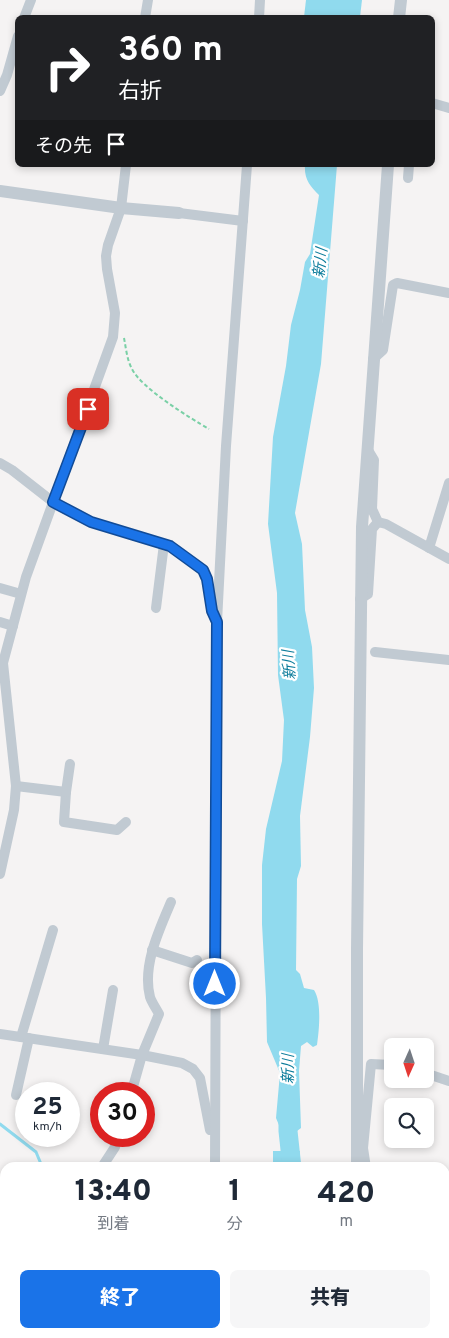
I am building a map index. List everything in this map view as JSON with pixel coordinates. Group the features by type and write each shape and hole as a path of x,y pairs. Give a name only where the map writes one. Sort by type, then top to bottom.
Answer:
{"street":[{"path":"25,15 31,0"},
{"path":"146,15 148,0"},
{"path":"259,15 260,0"},
{"path":"399,15 401,0"},
{"path":"0,91 7,75 15,47"},
{"path":"435,104 449,108"},
{"path":"0,874 14,810 16,786 2,664 3,650 13,626 26,577 113,337 115,313 106,256 121,208 126,167"},
{"path":"214,1162 217,622 226,446 247,167"},
{"path":"357,1162 362,527 388,167"},
{"path":"408,178 409,167"},
{"path":"0,191 121,208 243,221"},
{"path":"373,359 383,350 392,285 397,283 449,293"},
{"path":"368,450 374,460 372,509 378,522"},
{"path":"0,462 53,502 91,522 170,546 203,570 207,579 212,611 217,622"},
{"path":"429,548 449,483"},
{"path":"378,522 386,524 449,559"},
{"path":"360,600 368,594 372,528 378,522"},
{"path":"156,608 164,544"},
{"path":"0,588 22,594"},
{"path":"0,622 13,626"},
{"path":"375,652 449,660"},
{"path":"70,764 64,822 117,830 126,822"},
{"path":"16,786 66,792"},
{"path":"134,1082 142,1055 159,1014 151,998 148,984 152,950 171,902"},
{"path":"18,1082 25,1037 53,930"},
{"path":"152,950 192,963 197,960"},
{"path":"104,1049 112,990"},
{"path":"0,1034 142,1055 182,1063 193,1068 200,1078 211,1133 214,1136"},
{"path":"365,1162 363,1148 370,1064 384,1065"},
{"path":"434,1076 449,1081"},
{"path":"107,1162 115,1147"}],"path":[{"path":"123,334 132,369 144,383 179,411 209,429"}],"water":[{"path":"306,0 362,0 360,15 304,15"},
{"path":"305,167 337,167 321,364 295,513 302,544 305,610 312,647 314,688 300,816 301,866 297,879 296,970 300,974 304,988 314,990 317,995 319,1017 317,1045 313,1047 307,1042 301,1046 299,1071 301,1128 297,1131 281,1130 276,1118 280,1073 267,1042 262,924 262,865 266,829 282,761 284,720 278,675 277,593 268,524 273,437 286,366 291,325 305,262 310,254 319,195 308,182"},
{"path":"286,1140 294,1140 294,1150 300,1151 299,1162 273,1162 273,1151 285,1151"}],"waterway":[{"name":"新川","path":"288,1106 291,1162"},
{"path":"0,1124 36,1152 40,1162"}],"route":[{"path":"88,409 53,502 91,522 170,546 203,570 207,579 212,611 217,622 215,984"}]}
